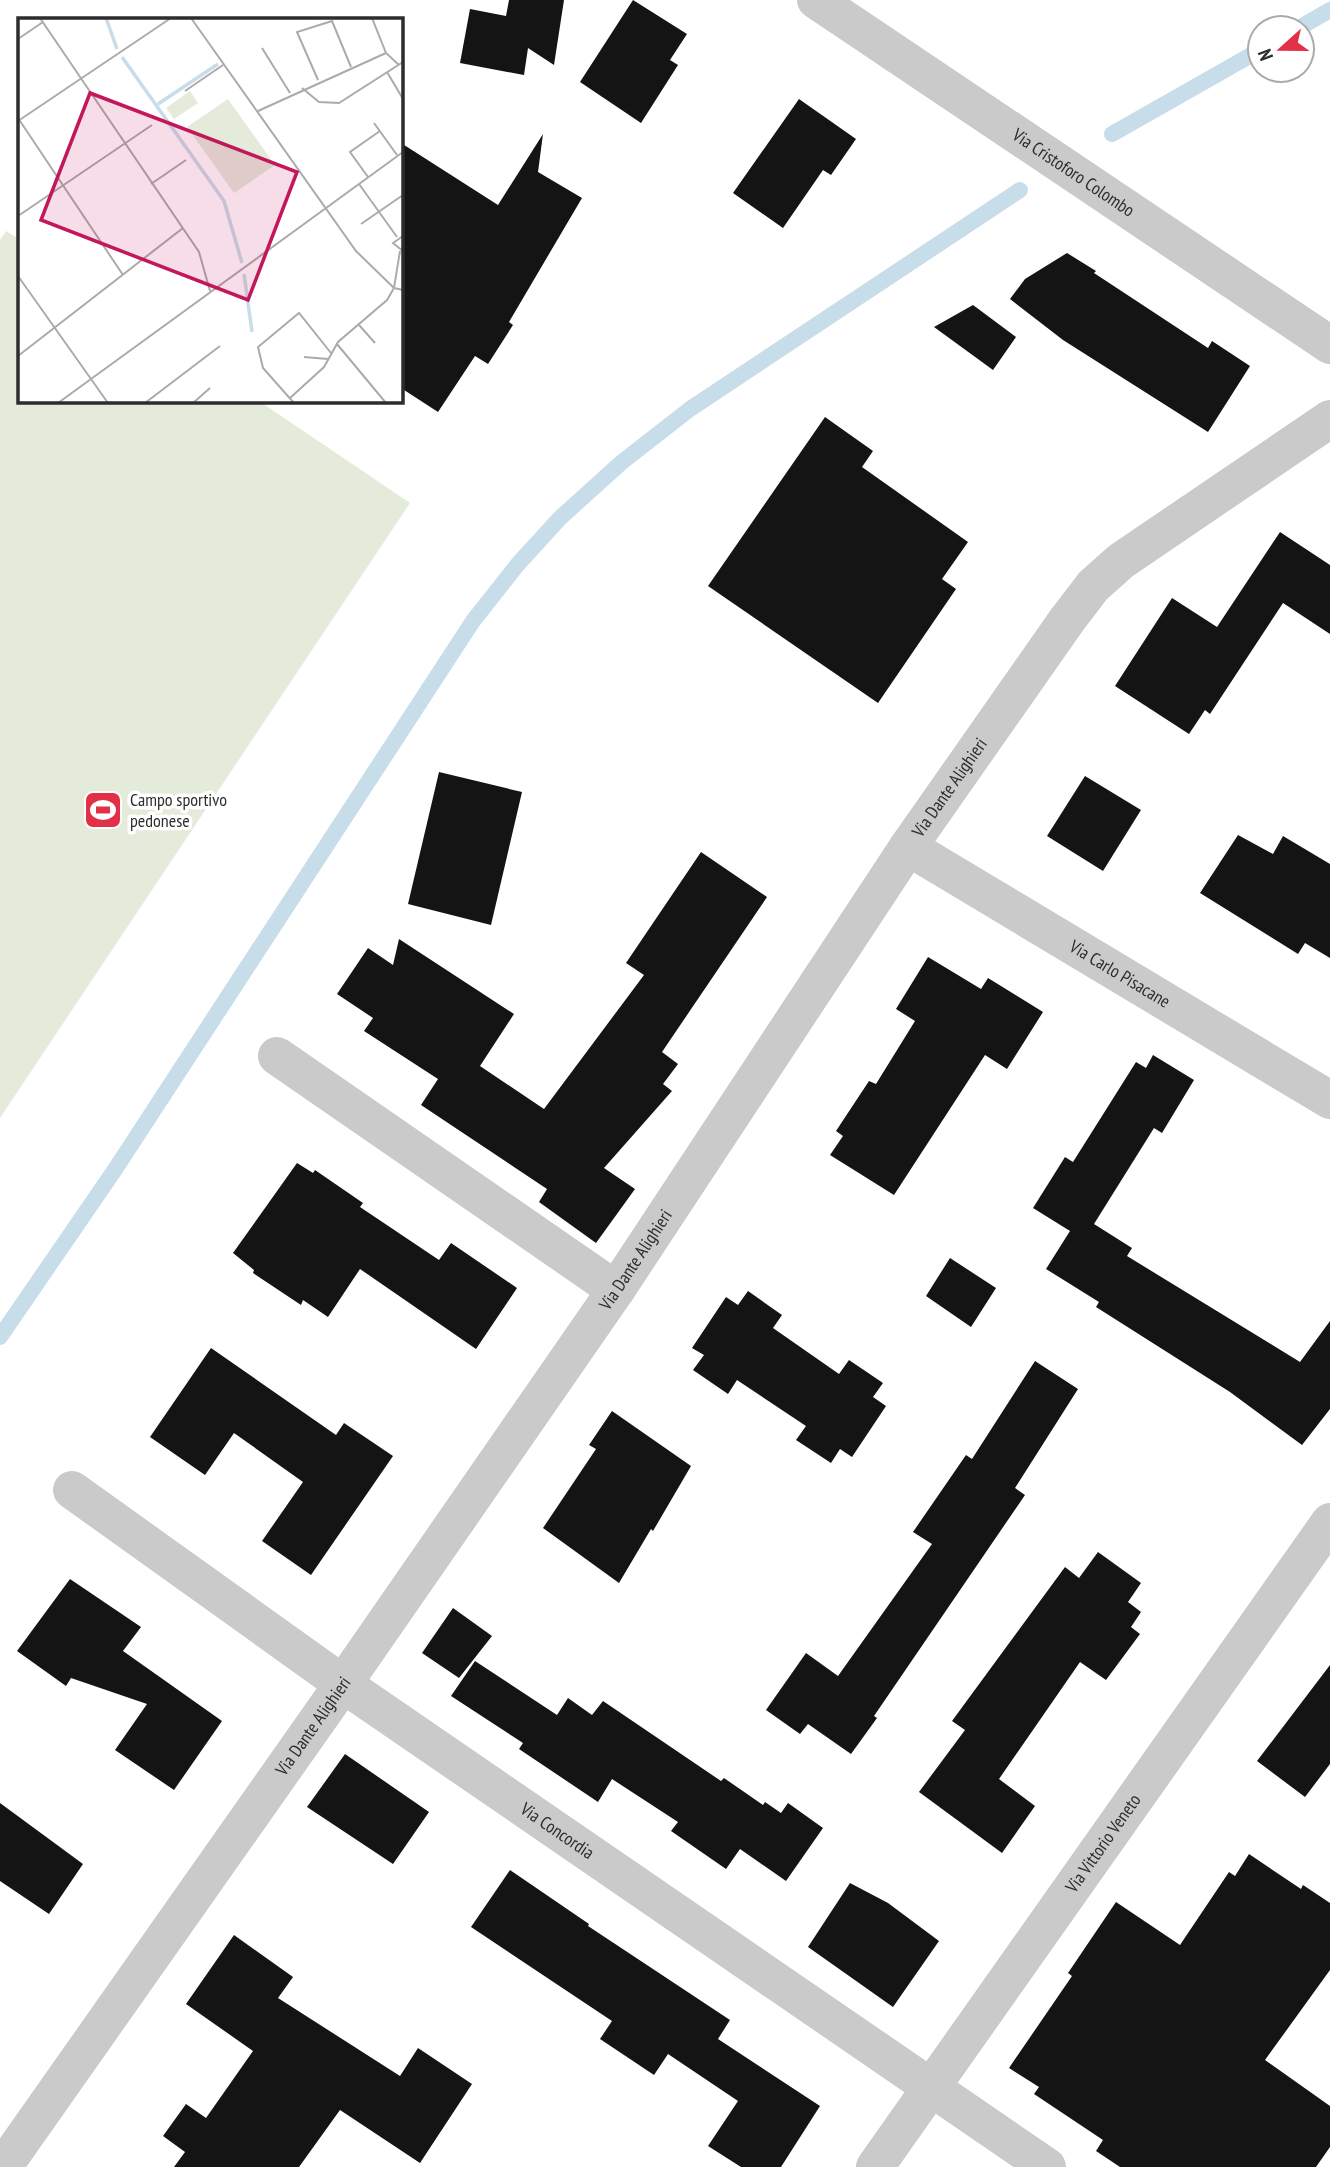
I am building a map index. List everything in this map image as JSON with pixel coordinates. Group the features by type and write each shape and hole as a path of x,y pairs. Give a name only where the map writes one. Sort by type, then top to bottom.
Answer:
{"street":[{"name":"Via Cristoforo Colombo","path":"816,0 1330,345"},
{"name":"Via Dante Alighieri","path":"3,2167 616,1290 908,847 1066,620 1093,586 1121,561 1330,419"},
{"name":"Via Carlo Pisacane","path":"908,847 1330,1100"},
{"path":"276,1056 616,1290"},
{"name":"Via Concordia","path":"72,1490 343,1684 1047,2167"},
{"name":"Via Vittorio Veneto","path":"875,2167 1330,1521"}],"green space":[{"name":"Campo sportivo pedonese","path":"6,231 18,238 18,402 260,402 410,503 0,1118 0,240"}],"building":[{"path":"509,0 564,0 554,65 528,48 524,75 460,63 470,9 506,16"},
{"path":"633,0 687,34 670,60 678,65 641,123 580,82"},
{"path":"799,99 856,139 831,175 823,170 783,228 733,193"},
{"path":"543,134 538,172 582,198 509,322 513,325 488,364 475,356 438,412 402,389 402,144 498,205"},
{"path":"1067,253 1208,348 1212,341 1250,366 1208,432 1063,340 1010,299 1025,279"},
{"path":"973,305 1016,337 993,370 934,327"},
{"path":"825,417 873,451 862,467 968,542 942,579 956,589 878,703 708,586"},
{"path":"1280,532 1330,565 1330,634 1283,603 1210,714 1205,710 1189,734 1115,686 1172,598 1217,627"},
{"path":"439,772 522,792 491,925 408,904"},
{"path":"1085,776 1141,810 1103,871 1047,836"},
{"path":"1238,835 1273,854 1283,836 1330,864 1330,958 1305,943 1298,954 1200,893"},
{"path":"701,852 767,897 662,1052 678,1064 663,1084 672,1091 604,1168 635,1189 596,1243 539,1202 547,1189 421,1105 438,1079 364,1031 373,1018 337,994 368,948 393,965 399,939 514,1014 480,1066 544,1109 644,975 626,963"},
{"path":"928,957 981,989 988,978 1043,1012 1007,1069 985,1055 894,1195 830,1155 843,1136 836,1131 869,1081 876,1084 915,1021 896,1009"},
{"path":"1153,1055 1194,1080 1162,1133 1154,1128 1094,1224 1132,1248 1127,1256 1300,1362 1330,1321 1330,1409 1302,1445 1230,1392 1096,1307 1099,1302 1046,1269 1070,1231 1033,1208 1065,1157 1073,1162 1136,1062 1146,1068"},
{"path":"297,1163 313,1173 315,1170 363,1203 360,1207 439,1260 451,1243 517,1288 476,1349 360,1269 328,1317 303,1300 301,1305 253,1273 254,1270 233,1253"},
{"path":"950,1258 996,1288 971,1327 926,1296"},
{"path":"748,1291 782,1315 773,1328 839,1374 849,1360 883,1383 873,1397 886,1406 852,1457 840,1449 831,1463 796,1440 806,1426 737,1380 728,1394 693,1370 704,1355 692,1348 726,1297 738,1305"},
{"path":"211,1348 336,1435 344,1423 393,1456 311,1575 262,1541 303,1482 234,1433 205,1475 150,1437"},
{"path":"1035,1361 1078,1389 1015,1488 1025,1495 851,1754 808,1724 800,1734 766,1710 806,1653 838,1676 932,1544 913,1532 966,1455 972,1459"},
{"path":"612,1411 691,1466 619,1583 543,1528 596,1449 589,1445"},
{"path":"1098,1552 1141,1583 1128,1602 1141,1612 1131,1627 1140,1634 1106,1680 1080,1662 999,1779 1035,1806 1002,1853 919,1792 965,1730 952,1721 1065,1567 1079,1578"},
{"path":"70,1579 141,1627 123,1651 222,1721 174,1790 115,1750 147,1704 71,1678 66,1686 17,1651"},
{"path":"453,1608 492,1636 459,1678 422,1653"},
{"path":"475,1661 557,1715 568,1698 592,1715 603,1701 721,1781 724,1778 763,1805 765,1802 781,1813 788,1803 823,1828 786,1881 740,1849 726,1869 671,1831 678,1822 612,1779 598,1802 519,1749 523,1743 451,1696"},
{"path":"1330,1665 1330,1764 1305,1797 1257,1761"},
{"path":"345,1754 429,1812 393,1864 307,1807"},
{"path":"0,1803 83,1864 49,1914 0,1881"},
{"path":"1249,1854 1301,1889 1303,1885 1330,1903 1330,1970 1265,2060 1330,2106 1330,2147 1316,2167 1120,2167 1096,2151 1103,2140 1034,2094 1039,2087 1009,2068 1072,1976 1068,1973 1116,1902 1180,1945 1229,1872 1235,1876"},
{"path":"510,1870 589,1924 588,1926 730,2020 718,2039 820,2106 781,2167 741,2167 708,2146 738,2101 668,2054 654,2075 600,2039 612,2021 471,1927"},
{"path":"850,1883 888,1903 939,1941 893,2007 808,1947"},
{"path":"234,1935 293,1977 278,1998 400,2076 418,2048 472,2084 420,2163 340,2110 299,2167 174,2167 185,2152 163,2136 186,2104 206,2118 253,2051 186,2004"}],"waterway":[{"path":"1316,18 1330,10"},
{"path":"1112,134 1246,58"},
{"path":"0,1337 116,1168 473,621 518,564 560,518 622,462 690,409 1020,190"}],"place":[{"name":"Campo sportivo pedonese","path":"103,810"}]}
